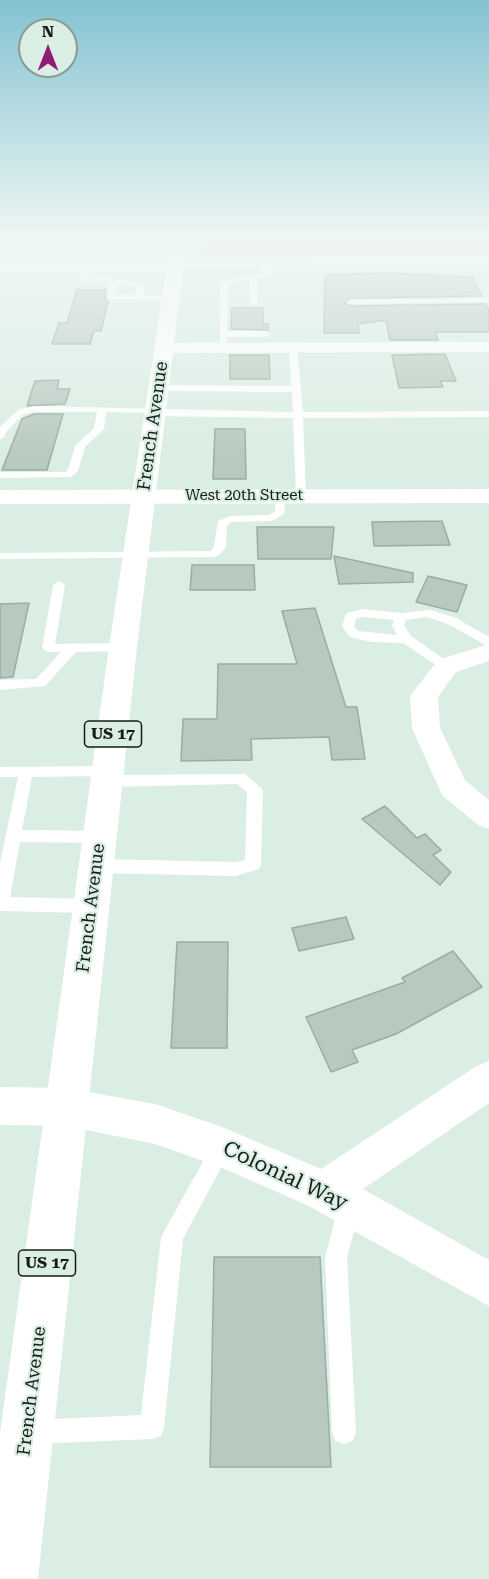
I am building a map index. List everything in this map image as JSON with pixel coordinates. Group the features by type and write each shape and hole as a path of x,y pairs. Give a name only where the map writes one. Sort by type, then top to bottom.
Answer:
{"main road":[{"name":"French Avenue","path":"9,1579 123,647 169,312"},
{"name":"West 20th Street","path":"0,497 489,496"}],"street":[{"path":"164,348 223,341 293,347 489,347"},
{"path":"489,652 447,666 424,696 426,728 453,787 489,817"},
{"path":"337,1198 489,1080"},
{"name":"Colonial Way","path":"0,1106 66,1107 155,1124 222,1146 337,1198 489,1284"}],"lane":[{"path":"224,312 223,341 266,334"},
{"path":"0,556 214,554 220,547 222,523 230,519 273,518 291,496 298,415 293,347"},
{"path":"158,388 296,388"},
{"path":"0,436 2,430 21,412 34,409 83,407 155,412 298,415 489,414"},
{"path":"0,475 68,475 73,471 80,446 99,429 102,410"},
{"path":"59,585 48,648 123,647"},
{"path":"406,639 372,638 354,634 348,626 351,616 363,613 401,616 427,613 452,621 489,643"},
{"path":"401,616 398,625 406,639 447,666"},
{"path":"0,685 40,683 72,648"},
{"path":"0,772 240,778 255,790 253,864 235,869 99,851 14,836"},
{"path":"26,772 0,904 92,906"},
{"path":"28,1432 152,1427 172,1237 222,1146"},
{"path":"337,1198 336,1258 344,1432"}],"building":[{"path":"70,312 106,312 101,331 94,331 90,344 52,344 59,323 67,323"},
{"path":"232,312 263,312 263,324 268,324 268,330 231,329"},
{"path":"324,312 489,312 489,332 435,332 438,340 390,340 386,320 358,324 359,333 324,333"},
{"path":"445,354 456,381 440,381 443,387 399,388 392,355"},
{"path":"230,355 269,355 270,379 230,379"},
{"path":"59,380 57,389 70,389 65,404 27,406 35,381"},
{"path":"34,414 63,414 47,470 2,470 22,419"},
{"path":"215,429 245,429 246,479 213,479"},
{"path":"442,521 450,545 374,546 372,522"},
{"path":"257,527 334,527 331,559 258,559"},
{"path":"334,556 413,573 413,582 339,584"},
{"path":"192,565 254,565 255,590 190,590"},
{"path":"428,576 467,585 457,612 416,602"},
{"path":"29,603 13,677 0,678 0,604"},
{"path":"315,608 346,707 357,707 365,759 332,760 329,737 251,739 252,760 181,761 183,719 217,719 218,664 297,664 282,611"},
{"path":"385,806 417,838 425,834 441,850 433,855 451,872 440,885 362,819"},
{"path":"346,917 354,939 299,951 292,928"},
{"path":"177,942 228,942 227,1048 171,1048"},
{"path":"453,951 482,987 396,1034 352,1050 358,1062 331,1072 306,1017 405,982 402,978"},
{"path":"214,1257 320,1257 331,1467 210,1467"}]}
